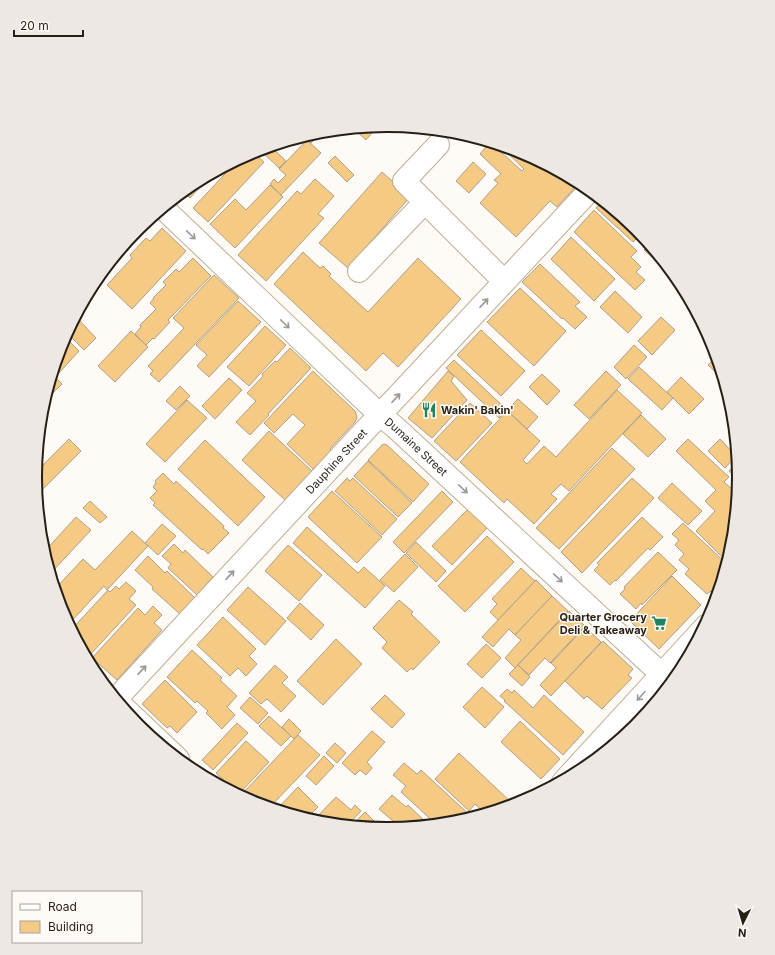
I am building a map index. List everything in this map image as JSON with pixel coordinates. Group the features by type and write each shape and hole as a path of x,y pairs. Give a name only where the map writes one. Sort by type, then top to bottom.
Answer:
{"street":[{"path":"438,145 404,181 504,281"},
{"name":"Dauphine Street","path":"119,695 586,195"},
{"path":"359,271 425,202"},
{"name":"Dumaine Street","path":"167,212 380,414 396,427 667,679"},
{"path":"583,762 667,679 679,663"}],"building":[{"path":"372,133 366,140 359,134"},
{"path":"309,142 321,153 281,195 270,184 274,179 278,183 286,175 279,169 305,143"},
{"path":"486,147 499,150 522,171 524,169 508,153 560,178 575,187 557,207 550,201 516,237 480,203 498,183 494,180 501,174 480,154"},
{"path":"275,150 286,161 279,168 265,154"},
{"path":"335,156 354,175 347,182 328,163"},
{"path":"258,157 264,162 208,222 193,208 227,172"},
{"path":"473,162 486,174 469,193 456,181"},
{"path":"382,172 410,197 348,268 319,243"},
{"path":"315,179 334,196 318,214 324,218 266,281 238,255 297,191 301,194"},
{"path":"270,185 283,197 235,248 210,224 235,199 246,210"},
{"path":"199,188 190,198 187,196"},
{"path":"599,204 637,238 633,242 596,208"},
{"path":"594,210 637,251 631,257 641,267 636,272 645,280 635,290 574,232"},
{"path":"162,228 186,251 132,309 107,285 132,258 130,255 146,238 150,241"},
{"path":"571,237 615,279 594,301 551,259"},
{"path":"645,248 660,264 644,250"},
{"path":"303,252 320,268 323,266 331,274 329,276 368,312 418,258 461,299 398,367 383,353 366,371 274,284"},
{"path":"193,258 211,276 168,320 170,322 154,339 153,338 146,345 135,334 141,327 140,325 156,309 150,303 166,285 163,282 176,269 179,272"},
{"path":"540,264 580,302 575,306 587,317 575,329 522,282"},
{"path":"214,275 239,298 159,382 150,374 153,371 148,366 184,328 173,318"},
{"path":"520,288 566,331 534,366 487,322"},
{"path":"615,291 642,317 628,333 600,307"},
{"path":"238,301 261,322 209,377 197,366 207,355 196,345"},
{"path":"661,317 675,330 652,355 638,341"},
{"path":"80,321 96,338 84,350 72,338"},
{"path":"265,326 286,345 249,386 227,367"},
{"path":"481,330 525,371 501,396 457,355"},
{"path":"131,331 148,347 115,382 98,366"},
{"path":"70,342 79,351 58,374 60,366"},
{"path":"634,345 647,357 626,379 614,367"},
{"path":"290,348 311,368 250,435 236,422 256,401 247,393 263,376 262,374 275,361 277,362"},
{"path":"454,360 507,410 499,418 446,368"},
{"path":"713,360 717,373 708,365"},
{"path":"639,367 673,398 662,410 628,379"},
{"path":"313,371 355,411 357,417 355,422 330,449 331,451 313,469 287,444 305,425 293,414 274,433 264,423"},
{"path":"448,371 454,376 451,381 467,400 432,438 408,418"},
{"path":"606,371 621,385 589,419 574,405"},
{"path":"542,374 560,391 547,405 529,387"},
{"path":"681,377 704,399 689,414 667,392"},
{"path":"229,378 242,390 215,419 202,406"},
{"path":"57,379 62,384 53,393"},
{"path":"180,386 190,396 176,410 166,401"},
{"path":"617,390 642,413 569,491 561,484 551,494 557,499 534,524 507,499 504,503 460,462 507,411 540,441 523,460 527,464 544,446 556,457"},
{"path":"518,399 538,417 527,429 507,410"},
{"path":"187,400 207,418 165,462 146,444"},
{"path":"470,403 492,423 456,461 434,441"},
{"path":"641,415 666,439 648,457 623,434"},
{"path":"269,431 312,471 285,500 242,460"},
{"path":"69,439 81,451 43,489 43,465"},
{"path":"688,439 729,477 724,482 733,488 732,500 730,523 723,558 696,531 715,511 705,501 716,490 676,451"},
{"path":"720,439 732,451 732,460 725,468 708,451"},
{"path":"205,440 265,497 238,526 178,469"},
{"path":"384,444 387,445 429,484 413,502 368,460"},
{"path":"612,448 635,469 559,549 536,528"},
{"path":"368,461 412,503 398,517 354,476"},
{"path":"733,467 733,474 729,471"},
{"path":"163,473 174,484 176,481 224,526 223,528 229,533 208,554 153,505 155,503 150,498 157,491 153,487 156,483 155,481"},
{"path":"347,478 350,481 353,478 397,519 382,535 335,491"},
{"path":"632,478 654,498 582,573 561,552"},
{"path":"672,483 702,511 688,525 658,498"},
{"path":"332,491 382,537 357,563 308,517"},
{"path":"442,491 453,502 404,553 393,542"},
{"path":"90,501 107,517 100,523 83,508"},
{"path":"468,509 487,528 452,565 432,546"},
{"path":"76,517 91,530 55,569 49,546"},
{"path":"642,517 663,537 650,550 648,548 616,581 615,580 610,585 594,570 599,565 597,563"},
{"path":"683,523 723,560 713,593 711,591 707,594 685,574 689,569 679,560 684,554 675,545 679,540 672,534"},
{"path":"162,524 176,536 158,555 145,543"},
{"path":"307,527 358,573 364,567 385,586 365,608 293,543"},
{"path":"132,531 148,546 107,590 104,586 73,620 59,585 83,559 95,570"},
{"path":"487,536 514,562 465,612 438,586"},
{"path":"416,542 446,571 436,582 406,553"},
{"path":"174,544 183,553 185,550 213,577 197,595 168,568 171,564 162,556"},
{"path":"288,545 322,575 299,601 265,571"},
{"path":"658,552 677,570 642,605 641,603 636,609 620,594 625,589 624,587"},
{"path":"405,554 418,567 394,592 380,580"},
{"path":"148,556 165,573 167,571 195,598 180,614 152,589 153,587 135,570"},
{"path":"521,568 535,581 498,620 490,612 497,604 492,599"},
{"path":"672,576 701,605 659,649 630,621"},
{"path":"536,580 552,596 515,635 509,629 493,647 482,637"},
{"path":"126,582 136,591 129,599 136,605 91,654 76,625 108,590 110,592 116,586 119,589"},
{"path":"248,587 286,621 265,645 227,610"},
{"path":"552,596 568,611 515,668 505,658 521,640 515,635"},
{"path":"399,600 413,612 411,614 440,642 413,670 411,668 407,672 382,648 387,642 373,628"},
{"path":"300,603 324,625 311,640 287,618"},
{"path":"153,606 162,615 154,623 162,630 117,680 93,657 138,608 145,615"},
{"path":"569,611 585,626 550,663 545,658 529,675 518,665"},
{"path":"223,617 256,649 249,656 257,664 246,676 238,668 230,676 197,645"},
{"path":"585,627 601,642 551,696 540,685 556,668 551,663"},
{"path":"336,639 362,664 323,705 297,681"},
{"path":"603,641 633,669 628,675 632,678 602,709 587,696 584,699 565,681"},
{"path":"486,644 501,658 482,678 467,664"},
{"path":"192,650 222,678 220,680 237,696 227,707 235,715 222,729 206,713 208,711 197,701 195,703 167,677"},
{"path":"275,665 288,677 282,683 296,696 281,712 267,699 261,704 249,693"},
{"path":"518,665 530,677 522,686 509,674"},
{"path":"165,680 197,712 177,733 170,726 167,728 142,704"},
{"path":"482,687 504,707 485,728 463,707"},
{"path":"507,689 512,693 514,690 533,708 544,695 584,732 563,755 504,701 505,700 500,696"},
{"path":"385,695 405,714 392,728 371,709"},
{"path":"250,697 268,713 258,724 240,708"},
{"path":"269,716 291,736 281,746 259,726"},
{"path":"289,719 301,731 294,739 282,727"},
{"path":"520,721 560,759 541,779 501,742"},
{"path":"237,723 248,733 213,770 202,760"},
{"path":"372,731 385,742 367,762 372,768 366,775 360,770 355,775 342,763"},
{"path":"298,735 320,755 273,804 244,792"},
{"path":"246,741 269,762 242,791 227,783 216,773"},
{"path":"335,743 346,753 337,763 326,753"},
{"path":"459,753 510,801 481,810 475,804 469,811 435,779"},
{"path":"324,756 334,766 316,785 306,776"},
{"path":"404,763 417,774 421,770 468,813 432,820 401,792 406,786 393,775"},
{"path":"298,787 318,807 311,814 280,806"},
{"path":"392,795 406,807 408,805 424,821 391,823 393,821 379,809"},
{"path":"336,797 351,810 355,805 361,811 352,821 318,816"},
{"path":"365,812 375,822 365,822 356,821"}],"place":[{"name":"Wakin' Bakin'","path":"429,410"},
{"name":"Quarter Grocery Deli & Takeaway","path":"659,623"}]}
